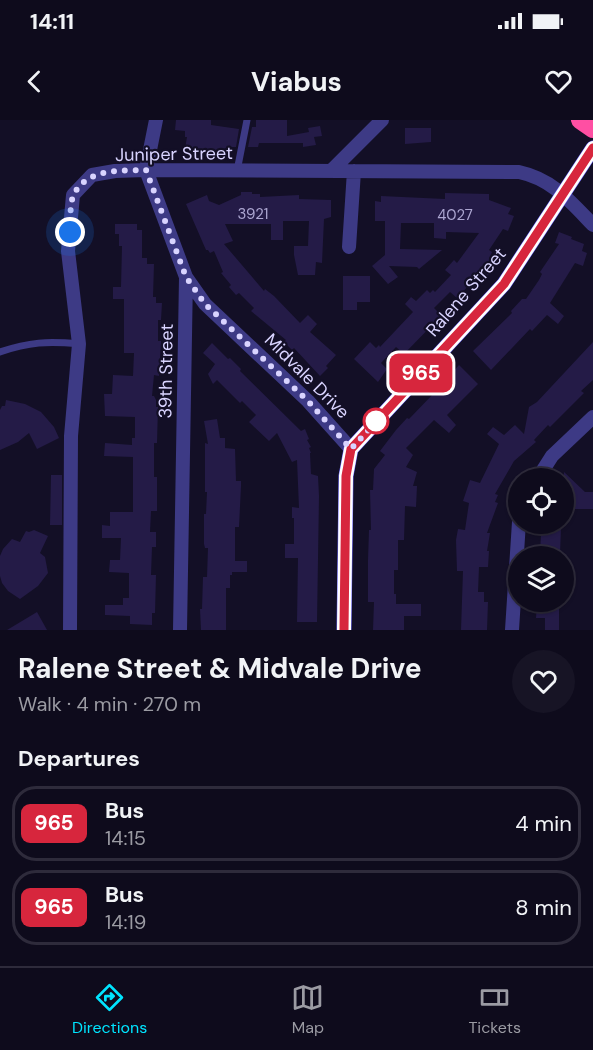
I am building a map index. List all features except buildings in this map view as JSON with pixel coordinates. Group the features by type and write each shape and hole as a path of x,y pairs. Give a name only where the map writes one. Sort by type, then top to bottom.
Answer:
{"highway":[{"path":"580,120 593,129"}],"street":[{"path":"146,170 156,120"},
{"path":"331,171 382,120"},
{"name":"Ralene Street","path":"351,449 504,284 562,192 593,148"},
{"name":"Juniper Street","path":"70,630 71,436 79,344 68,250 73,195 92,175 115,171 146,170 519,172 533,175 562,192 593,225"},
{"name":"39th Street","path":"146,170 186,277 180,630"},
{"path":"349,247 354,171"},
{"name":"Midvale Drive","path":"186,277 205,304 308,401 351,449"},
{"path":"544,468 552,456 593,417"},
{"path":"344,630 346,476 351,449"},
{"path":"512,630 518,534"}],"lane":[{"path":"237,171 247,120"},
{"path":"0,352 23,344 50,341 79,344"}],"bus line":[{"name":"965","path":"344,630 346,476 351,449 504,284 562,192 593,148"}],"route":[{"path":"70,232 73,195 92,175 115,171 146,170 186,277 205,304 308,401 351,449 383,414 376,421"}]}
